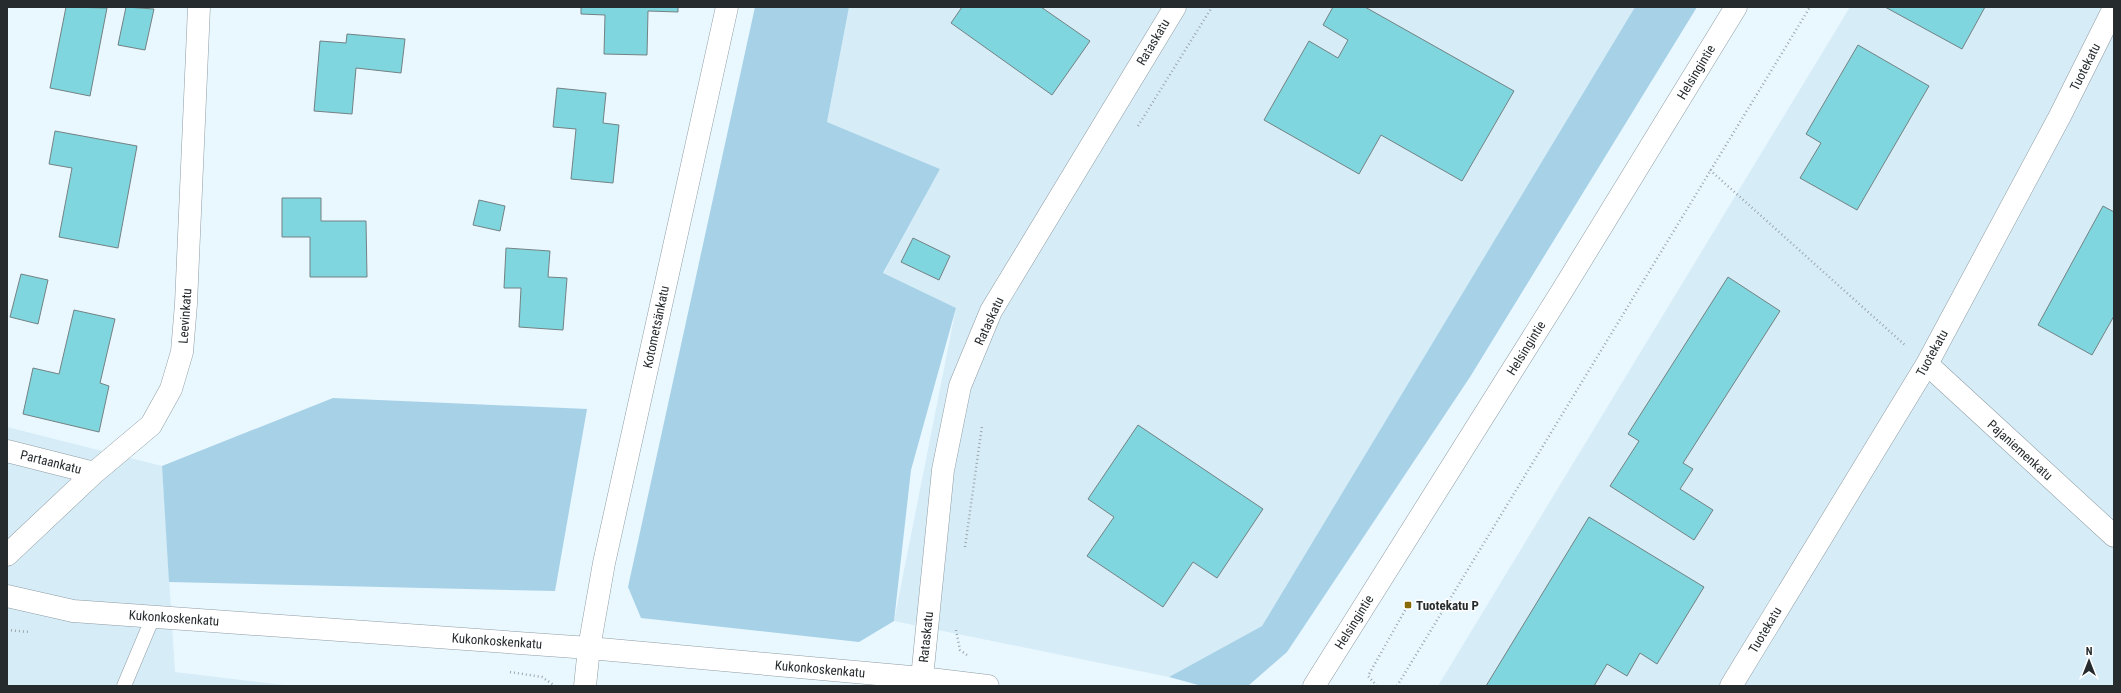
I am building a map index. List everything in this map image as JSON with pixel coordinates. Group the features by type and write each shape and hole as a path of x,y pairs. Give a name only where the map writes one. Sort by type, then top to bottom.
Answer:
{"street":[{"name":"Leevinkatu","path":"7,555 94,473 151,425 171,389 182,352 186,304 199,7"},
{"name":"Kotometsänkatu","path":"585,686 589,648 604,563 727,7"},
{"name":"Rataskatu","path":"922,678 944,470 960,386 991,311 1175,7"},
{"name":"Helsingintie","path":"1314,686 1562,291 1736,7"},
{"name":"Tuotekatu","path":"1731,686 1927,364 2060,116 2114,8"},
{"name":"Pajaniemenkatu","path":"1927,364 2114,536"},
{"name":"Partaankatu","path":"7,451 94,473"},
{"name":"Kukonkoskenkatu","path":"7,596 73,612 589,648 984,685"}],"lane":[{"path":"124,686 153,617"}],"path":[{"path":"1137,128 1212,7"},
{"path":"1397,686 1810,7"},
{"path":"1710,170 1927,364"},
{"path":"965,551 984,418"},
{"path":"1377,686 1368,676 1408,605"},
{"path":"956,628 960,650 983,665 984,685"}],"shaded area":[{"path":"755,7 849,7 827,122 940,169 883,273 956,308 911,470 894,621 859,642 641,618 628,587"},
{"path":"849,7 1635,7 1262,626 1169,677 894,621 956,308 883,274 940,169 827,122"},
{"path":"1635,7 1697,7 1470,377 1287,652 1248,686 1202,686 1169,677 1262,626"},
{"path":"1850,7 2114,7 2114,686 1438,686"},
{"path":"333,398 587,409 555,591 169,582 162,466"},
{"path":"7,427 162,466 175,672 292,686 7,686"}],"building":[{"path":"66,7 107,8 90,96 50,88"},
{"path":"126,7 154,9 145,50 118,45"},
{"path":"581,7 678,7 678,12 648,11 647,55 604,54 605,15 581,14"},
{"path":"962,7 1041,7 1090,41 1052,95 951,23"},
{"path":"1333,7 1365,7 1514,91 1462,181 1381,135 1359,174 1264,120 1309,41 1338,58 1348,40 1323,25"},
{"path":"1885,7 1985,7 1962,49"},
{"path":"347,34 405,39 401,73 356,68 352,114 314,111 320,41 346,43"},
{"path":"1858,45 1929,86 1857,210 1800,178 1821,143 1806,134"},
{"path":"557,88 606,93 603,123 619,125 613,183 571,179 576,129 553,127"},
{"path":"55,131 137,146 118,248 59,237 72,168 49,164"},
{"path":"282,198 321,198 321,221 366,221 367,277 310,277 310,237 282,237"},
{"path":"479,200 505,206 500,231 473,225"},
{"path":"2103,206 2114,212 2114,316 2092,355 2038,325"},
{"path":"913,238 950,256 939,280 901,262"},
{"path":"506,248 550,251 548,277 567,278 563,330 519,327 521,288 504,288"},
{"path":"21,274 48,280 38,324 10,317"},
{"path":"1728,277 1780,311 1683,463 1693,469 1680,489 1713,510 1694,540 1610,486 1639,441 1628,434"},
{"path":"74,310 115,319 100,383 109,386 99,432 23,414 33,368 59,374"},
{"path":"1138,425 1263,509 1217,578 1193,562 1163,607 1087,556 1114,517 1088,499"},
{"path":"1589,517 1704,587 1657,664 1640,653 1627,676 1607,664 1594,686 1486,686"}],"place":[{"name":"Tuotekatu P","path":"1408,605"}]}
